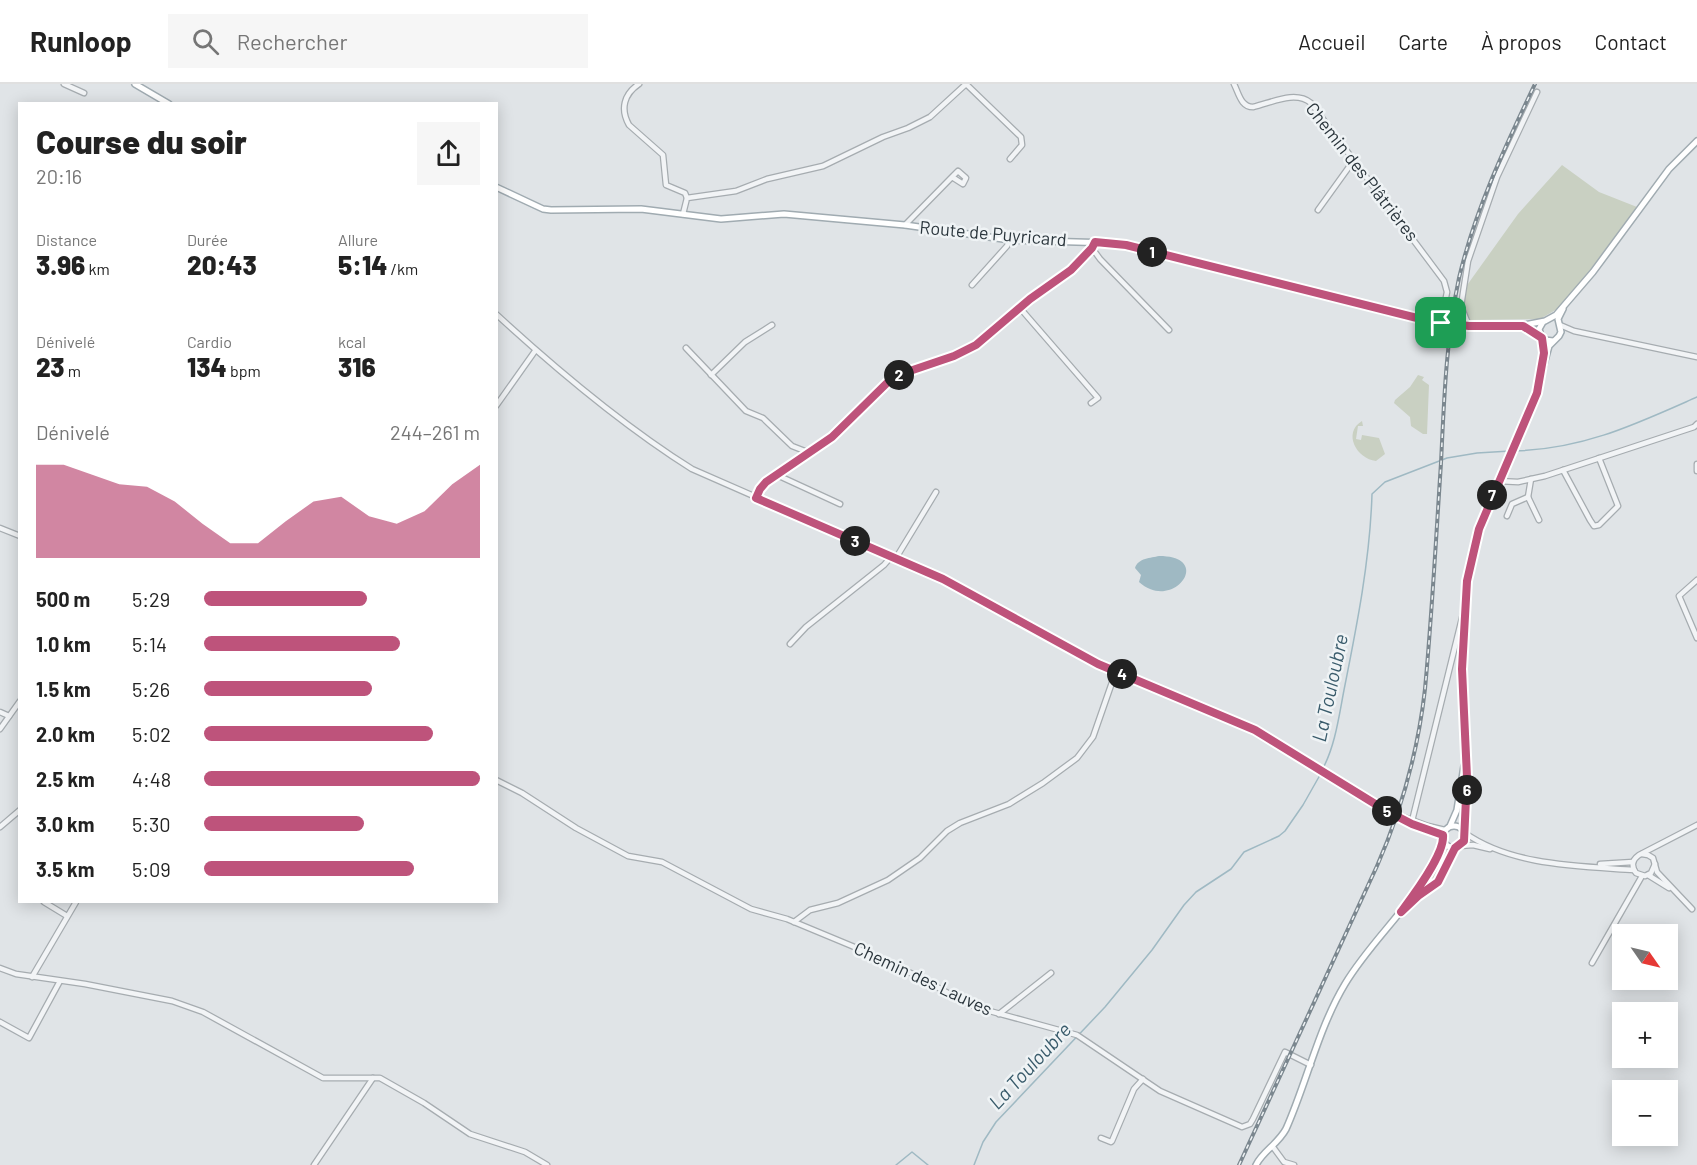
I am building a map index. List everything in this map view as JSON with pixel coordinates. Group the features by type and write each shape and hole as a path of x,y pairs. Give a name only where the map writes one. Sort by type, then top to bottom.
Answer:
{"main road":[{"path":"135,84 167,102"},
{"path":"141,84 167,102"},
{"path":"1543,364 1553,341 1559,336 1558,319 1563,309 1669,169 1697,141"},
{"name":"Route de Puyricard","path":"498,188 543,209 551,210 641,209 721,219 784,214 905,225 1010,240 1126,245 1383,311 1454,325 1524,325 1547,320"},
{"path":"1401,912 1438,882 1457,847 1464,841 1467,802 1462,669 1463,614 1472,554 1498,481 1537,393 1544,353 1541,325 1563,309"},
{"path":"1547,320 1559,324"},
{"name":"Route de Puyricard","path":"1524,325 1541,336"},
{"path":"1541,336 1553,341"},
{"path":"1256,1165 1261,1157 1280,1140 1286,1129 1331,1013 1346,982 1358,963 1422,883 1457,810 1466,755"},
{"path":"1445,833 1460,827 1464,832"},
{"path":"1445,833 1446,845 1457,847"}],"street":[{"path":"64,84 84,93"},
{"path":"639,84 628,94 623,103 625,119 663,155 666,185 685,193 687,198 683,214"},
{"path":"687,198 736,191 767,179 823,166 930,117 966,84 1021,137 1022,145 1010,159"},
{"name":"Chemin des Plâtrières","path":"1234,84 1244,104 1248,107 1291,97 1307,99 1444,281 1447,292 1444,323"},
{"path":"1469,326 1461,306 1468,261 1497,177 1537,92"},
{"path":"1318,210 1354,160"},
{"path":"905,225 951,177"},
{"path":"972,285 1010,240"},
{"path":"756,498 766,482 832,437 888,382 898,375 966,351 1071,270 1094,245 1101,259 1169,330"},
{"path":"1020,308 1098,398 1091,404"},
{"path":"498,316 535,351 663,450 692,469 964,590 1097,663 1255,730 1400,817 1445,833"},
{"path":"1559,324 1574,331 1697,357"},
{"path":"711,375 745,342 772,325"},
{"path":"1559,336 1574,331"},
{"path":"686,348 746,411 763,418 792,446 810,453"},
{"path":"498,403 535,351"},
{"path":"1498,481 1507,482 1531,478 1563,470 1696,427"},
{"path":"1563,470 1590,520 1594,526 1599,525 1618,506 1599,458"},
{"path":"1697,464 1697,471"},
{"path":"777,475 840,504"},
{"path":"1531,478 1528,497 1539,520"},
{"path":"790,644 806,627 893,557 936,492"},
{"path":"1507,516 1512,504 1528,497"},
{"path":"0,528 18,535"},
{"path":"1696,580 1679,596 1697,638"},
{"path":"1412,821 1463,614"},
{"path":"1450,667 1462,669"},
{"path":"794,922 810,910 838,903 888,880 920,858 947,831 960,823 1009,804 1077,758 1092,737 1116,671"},
{"path":"0,729 18,704"},
{"path":"0,712 9,716"},
{"name":"Chemin des Lauves","path":"498,781 628,856 662,862 751,909 794,922 898,967 968,1004 1078,1036 1160,1091 1242,1127 1250,1124 1253,1119 1285,1052 1311,1065"},
{"path":"0,828 18,812"},
{"path":"1400,817 1445,833"},
{"path":"1634,870 1633,862 1636,857 1697,825"},
{"path":"1464,832 1473,839 1504,852"},
{"path":"1457,847 1473,845 1548,862 1634,870 1642,876 1648,875 1653,870 1661,842"},
{"path":"1642,854 1648,855 1654,861 1657,872 1692,909"},
{"path":"1582,865 1633,862"},
{"path":"1648,875 1667,886 1697,912"},
{"path":"1592,963 1642,876"},
{"path":"46,903 67,916"},
{"path":"32,977 75,903"},
{"path":"0,968 32,977 141,994 172,1001 203,1012 323,1078 380,1078 470,1134 525,1152 547,1165"},
{"path":"999,1014 1052,973"},
{"path":"0,1022 29,1038 60,981"},
{"path":"314,1165 373,1078"},
{"path":"1101,1137 1112,1141 1134,1089 1143,1079"},
{"path":"1273,1147 1284,1162 1294,1165"}],"shaded area":[{"path":"1562,165 1599,192 1637,207 1564,305 1540,319 1468,320 1462,308 1465,288 1518,214"},
{"path":"1418,375 1424,377 1422,380 1429,385 1427,434 1411,426 1410,417 1394,403"},
{"path":"1362,421 1363,426 1358,426 1356,439 1361,440 1362,435 1379,438 1385,454 1376,461 1363,456 1354,445 1353,432"},
{"path":"1444,846 1451,850 1440,878 1416,896"}],"water":[{"path":"1159,556 1176,558 1184,564 1186,572 1183,581 1164,591 1152,590 1139,582 1141,575 1135,568 1142,560"}],"waterway":[{"name":"La Touloubre","path":"1515,451 1564,446 1587,440 1631,425 1697,397"},
{"name":"La Touloubre","path":"1322,770 1336,731 1358,617 1369,543 1372,494 1385,482 1447,458 1510,451"},
{"name":"La Touloubre","path":"974,1165 983,1142 996,1122 1105,1007 1152,950 1184,905 1196,892 1231,869 1244,852 1285,831 1320,775"},
{"path":"896,1165 912,1152 928,1165"}],"railway":[{"path":"1239,1165 1377,866 1408,779 1425,689 1446,370 1459,278 1482,203 1535,84"}],"route":[{"path":"1095,242 1126,245 1383,311 1441,323 1469,326 1523,326 1542,338 1544,353 1537,393 1479,529 1467,581 1463,614 1461,687 1467,777 1464,841 1455,848 1438,882 1401,912 1434,861 1441,848 1443,835 1412,824 1385,810 1255,730 1098,664 943,579 756,498 766,482 832,437 888,382 905,372 954,356 976,345 1030,299 1071,270 1095,242"}]}
